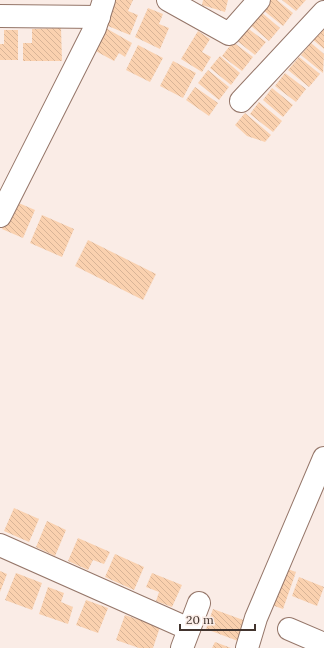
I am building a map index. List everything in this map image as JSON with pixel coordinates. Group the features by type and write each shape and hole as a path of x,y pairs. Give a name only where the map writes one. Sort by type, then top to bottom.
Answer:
{"street":[{"path":"168,0 229,34 259,0"},
{"path":"0,16 101,9 95,28 0,216"},
{"path":"241,102 324,12"},
{"path":"248,648 256,618 324,458"},
{"path":"0,545 186,638 200,603"},
{"path":"289,629 317,644"}],"building":[{"path":"113,0 133,0 128,11 138,15 130,35 103,24"},
{"path":"203,0 228,0 225,12 202,5"},
{"path":"271,0 277,0 293,13 283,26 263,10"},
{"path":"282,0 306,0 296,11"},
{"path":"148,8 163,14 159,24 169,28 160,49 135,37"},
{"path":"261,12 280,28 269,41 250,25"},
{"path":"324,23 324,49 312,39"},
{"path":"104,27 132,43 125,57 119,53 114,61 92,49"},
{"path":"246,27 266,42 255,55 236,40"},
{"path":"61,28 62,61 23,61 23,43 32,43 32,29"},
{"path":"4,30 18,30 18,60 0,60 0,44 4,44"},
{"path":"198,31 210,39 202,52 211,57 202,72 181,59"},
{"path":"233,42 253,57 242,71 222,56"},
{"path":"311,43 324,54 323,73 301,55"},
{"path":"138,45 163,58 150,82 126,70"},
{"path":"220,56 240,73 231,85 210,68"},
{"path":"299,57 320,74 309,87 288,70"},
{"path":"173,61 196,73 183,98 160,86"},
{"path":"208,70 229,87 219,100 198,83"},
{"path":"285,73 306,89 296,102 275,86"},
{"path":"195,87 218,103 209,116 186,100"},
{"path":"272,88 293,105 283,117 263,100"},
{"path":"259,102 282,121 273,132 250,114"},
{"path":"245,113 271,135 265,142 247,136 235,125"},
{"path":"14,201 35,210 23,238 2,229"},
{"path":"42,215 74,229 62,257 30,243"},
{"path":"88,240 156,274 143,300 75,266"},
{"path":"14,508 39,519 29,542 4,531"},
{"path":"47,521 66,530 55,556 36,547"},
{"path":"78,538 110,552 104,564 93,560 88,570 68,561"},
{"path":"115,554 144,567 134,590 105,577"},
{"path":"282,567 296,572 283,609 269,604"},
{"path":"0,571 7,574 0,592"},
{"path":"16,573 42,583 32,610 5,600"},
{"path":"152,573 182,585 172,607 156,601 159,592 146,587"},
{"path":"299,577 324,587 317,606 292,596"},
{"path":"48,587 64,593 61,602 73,607 68,624 39,614"},
{"path":"86,600 108,608 98,633 76,625"},
{"path":"213,609 246,621 238,641 206,629"},
{"path":"125,615 160,627 153,648 139,648 116,640"},
{"path":"215,642 231,648 212,648"}]}
